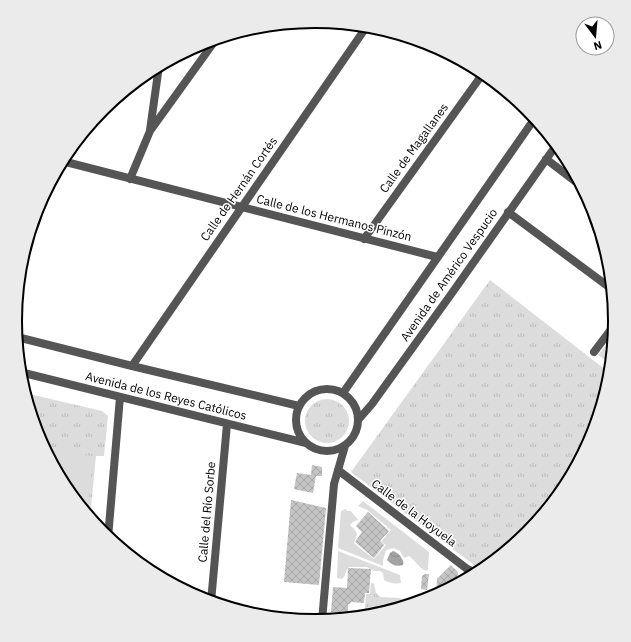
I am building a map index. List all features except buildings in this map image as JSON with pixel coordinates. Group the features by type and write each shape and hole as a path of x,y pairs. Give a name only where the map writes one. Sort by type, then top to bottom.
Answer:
{"street":[{"name":"Calle de Hernán Cortés","path":"132,366 363,31"},
{"path":"130,179 150,131 210,47"},
{"path":"150,131 158,73"},
{"name":"Calle de Magallanes","path":"364,238 480,78"},
{"name":"Avenida de Américo Vespucio","path":"344,393 437,257 532,123"},
{"name":"Avenida de Américo Vespucio","path":"359,419 372,404 448,299 553,149"},
{"path":"546,159 573,180"},
{"name":"Calle de los Hermanos Pinzón","path":"68,163 437,257"},
{"path":"508,212 606,285"},
{"path":"594,352 608,334"},
{"name":"Avenida de los Reyes Católicos","path":"23,338 299,406"},
{"name":"Avenida de los Reyes Católicos","path":"27,374 306,443"},
{"path":"323,389 333,389 344,393 357,409 359,419 357,430 353,439 345,446 335,450 324,451 315,449 306,443 300,436 296,426 296,416 299,406 305,397 313,391 323,389"},
{"path":"109,530 120,398"},
{"name":"Calle del Río Sorbe","path":"212,595 227,424"},
{"path":"323,614 334,484 345,446"},
{"name":"Calle de la Hoyuela","path":"338,470 470,570"}],"green space":[{"path":"490,280 604,369 599,397 587,433 570,468 560,484 523,529 509,542 476,567 351,472"},
{"path":"608,343 606,361 598,355"},
{"path":"31,395 102,411 108,416 104,456 96,456 91,510 71,484 52,451 44,433"},
{"path":"323,399 331,399 343,405 349,417 349,425 343,437 331,443 323,443 311,437 305,425 305,417 311,405"},
{"path":"53,452 93,456 88,506 71,484"},
{"path":"363,501 429,552 428,569 426,571 409,556 404,558 400,551 394,548 386,550 383,566 338,548 341,511 346,509 347,511 351,511 358,520 350,525 357,534 354,543 356,545 374,559 386,545 381,542 391,530 367,510 358,506"},
{"path":"338,551 400,575 401,583 386,581 384,580 383,573 380,571 374,571 367,567 349,567 342,579 337,578"},
{"path":"371,583 374,584 376,593 380,597 400,598 404,601 365,610 366,594 370,594"}],"water":[{"path":"393,551 401,556 403,565 394,565 387,560 390,553"}]}
